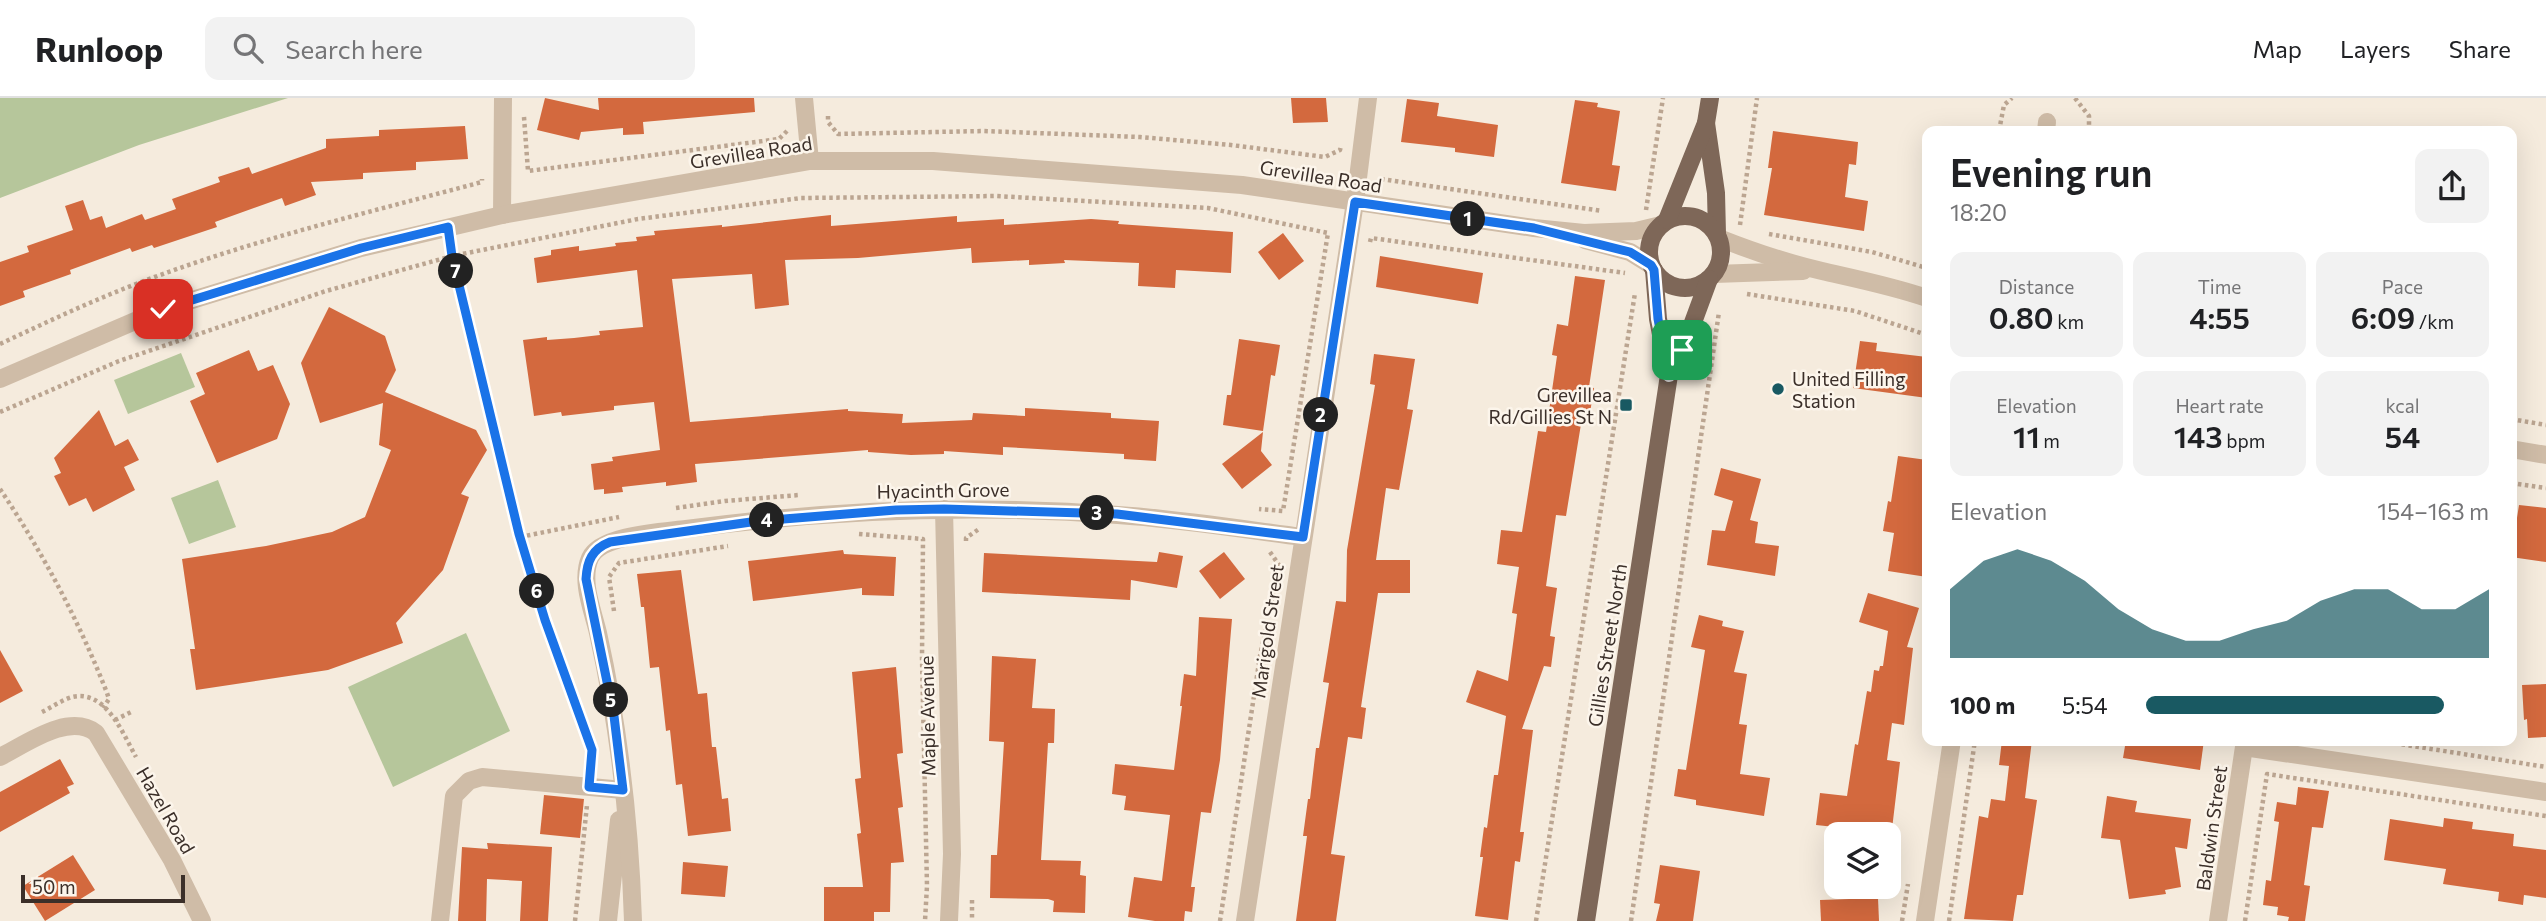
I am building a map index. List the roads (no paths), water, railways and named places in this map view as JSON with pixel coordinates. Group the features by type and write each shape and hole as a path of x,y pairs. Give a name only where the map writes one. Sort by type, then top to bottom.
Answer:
{"main road":[{"name":"Gillies Street North","path":"1669,375 1647,270 1649,243 1706,123 1710,98"},
{"name":"Gillies Street North","path":"1586,921 1669,375 1689,336 1711,276 1720,260 1716,193 1706,123"},
{"path":"1658,221 1679,216 1698,218 1709,224 1718,236"},
{"path":"1647,270 1679,287 1698,285 1711,276"}],"street":[{"path":"502,215 503,98"},
{"path":"804,98 810,162"},
{"name":"Marigold Street","path":"1245,921 1355,202 1368,98"},
{"name":"Grevillea Road","path":"0,379 163,309 361,248 502,215 810,162 933,162 1242,185 1534,228 1610,233 1636,231 1658,221"},
{"name":"Grevillea Road","path":"1534,228 1630,252 1647,270"},
{"path":"1718,236 1764,255 1922,296"},
{"path":"1711,276 1821,271"},
{"path":"2517,450 2546,455"},
{"name":"Hyacinth Grove","path":"623,790 612,704 586,574 590,558 596,549 610,542 678,530 803,516 944,509 1117,514 1303,537"},
{"name":"Maple Avenue","path":"944,509 952,854 949,921"},
{"name":"Hazel Road","path":"0,757 60,728 85,726 96,733 172,860 202,921"},
{"path":"1926,921 1951,746"},
{"name":"Baldwin Street","path":"2218,921 2245,746"},
{"path":"2258,746 2546,792"},
{"path":"440,921 453,800 458,790 479,777 623,790"},
{"path":"608,921 623,790"},
{"path":"623,790 633,921"}],"place":[{"name":"United Filling Station","path":"1778,389"},
{"name":"Grevillea Rd/Gillies St N","path":"1626,405"}]}
